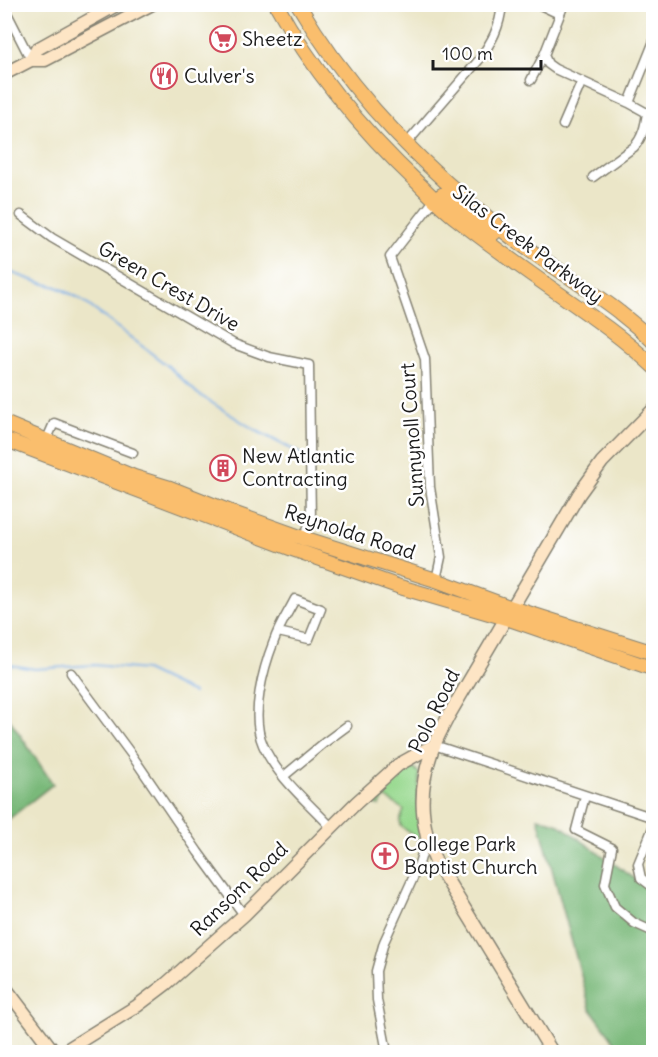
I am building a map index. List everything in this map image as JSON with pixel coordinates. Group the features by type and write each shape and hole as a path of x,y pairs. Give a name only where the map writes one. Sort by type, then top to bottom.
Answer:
{"main road":[{"path":"31,60 37,49 118,4"},
{"path":"4,74 31,60 45,60 152,4"},
{"name":"Silas Creek Parkway","path":"276,4 303,49 330,87 396,162 455,218 602,323 654,367"},
{"name":"Silas Creek Parkway","path":"298,4 337,64 372,108 406,144 456,191 510,236 600,298 646,333 654,342"},
{"path":"435,199 442,195 445,196 513,246 531,256 546,260"},
{"name":"Polo Road","path":"552,1053 432,853 423,812 425,774 434,745 449,715 583,488 602,462 654,409"},
{"name":"Reynolda Road","path":"4,423 134,477 170,488 303,538 436,580 509,613 654,669"},
{"name":"Reynolda Road","path":"4,439 295,550 400,587 509,613 654,653"},
{"name":"Ransom Road","path":"63,1053 137,1006 166,984 244,915 331,827 398,765 434,745"},
{"path":"4,986 54,1053"}],"street":[{"path":"406,144 487,49 500,21 502,4"},
{"path":"538,4 559,14"},
{"path":"531,80 544,55 564,4"},
{"path":"645,4 654,8"},
{"path":"4,14 7,13 31,60"},
{"path":"629,103 654,40"},
{"path":"544,55 548,64 555,69 650,113 640,141 593,177"},
{"path":"563,125 582,81"},
{"name":"Sunnynoll Court","path":"435,199 390,256 425,359 430,487 441,557 436,580"},
{"name":"Green Crest Drive","path":"21,215 52,238 234,344 269,357 309,365 311,521 303,538"},
{"path":"47,440 54,423 133,453"},
{"path":"295,550 303,538"},
{"path":"278,632 309,639 321,609 295,599 274,639 264,676 257,725 262,744 271,760 331,827"},
{"path":"71,673 244,915"},
{"path":"284,776 347,726"},
{"path":"434,745 654,818"},
{"path":"585,796 576,830 612,848 605,884 615,907 634,923 654,932"},
{"path":"654,825 638,864 641,878 654,888"},
{"path":"387,1053 377,1000 376,971 384,942 418,867 427,837"},
{"path":"654,982 652,986 654,992"}],"green space":[{"path":"4,711 53,784 5,822 4,822"},
{"path":"407,768 414,768 419,773 420,835 418,839 401,826 400,820 404,810 385,797 379,806 370,801 397,774"},
{"path":"538,818 557,823 653,892 653,1052 622,1052 590,1008"}],"waterway":[{"path":"4,270 57,287 79,298 168,366 198,394 255,430 301,454"},
{"path":"4,664 35,669 94,665 145,670 193,693"}],"place":[{"name":"Sheetz","path":"223,39"},
{"name":"Culver's","path":"164,76"},
{"name":"New Atlantic Contracting","path":"223,468"},
{"name":"College Park Baptist Church","path":"385,856"}]}
